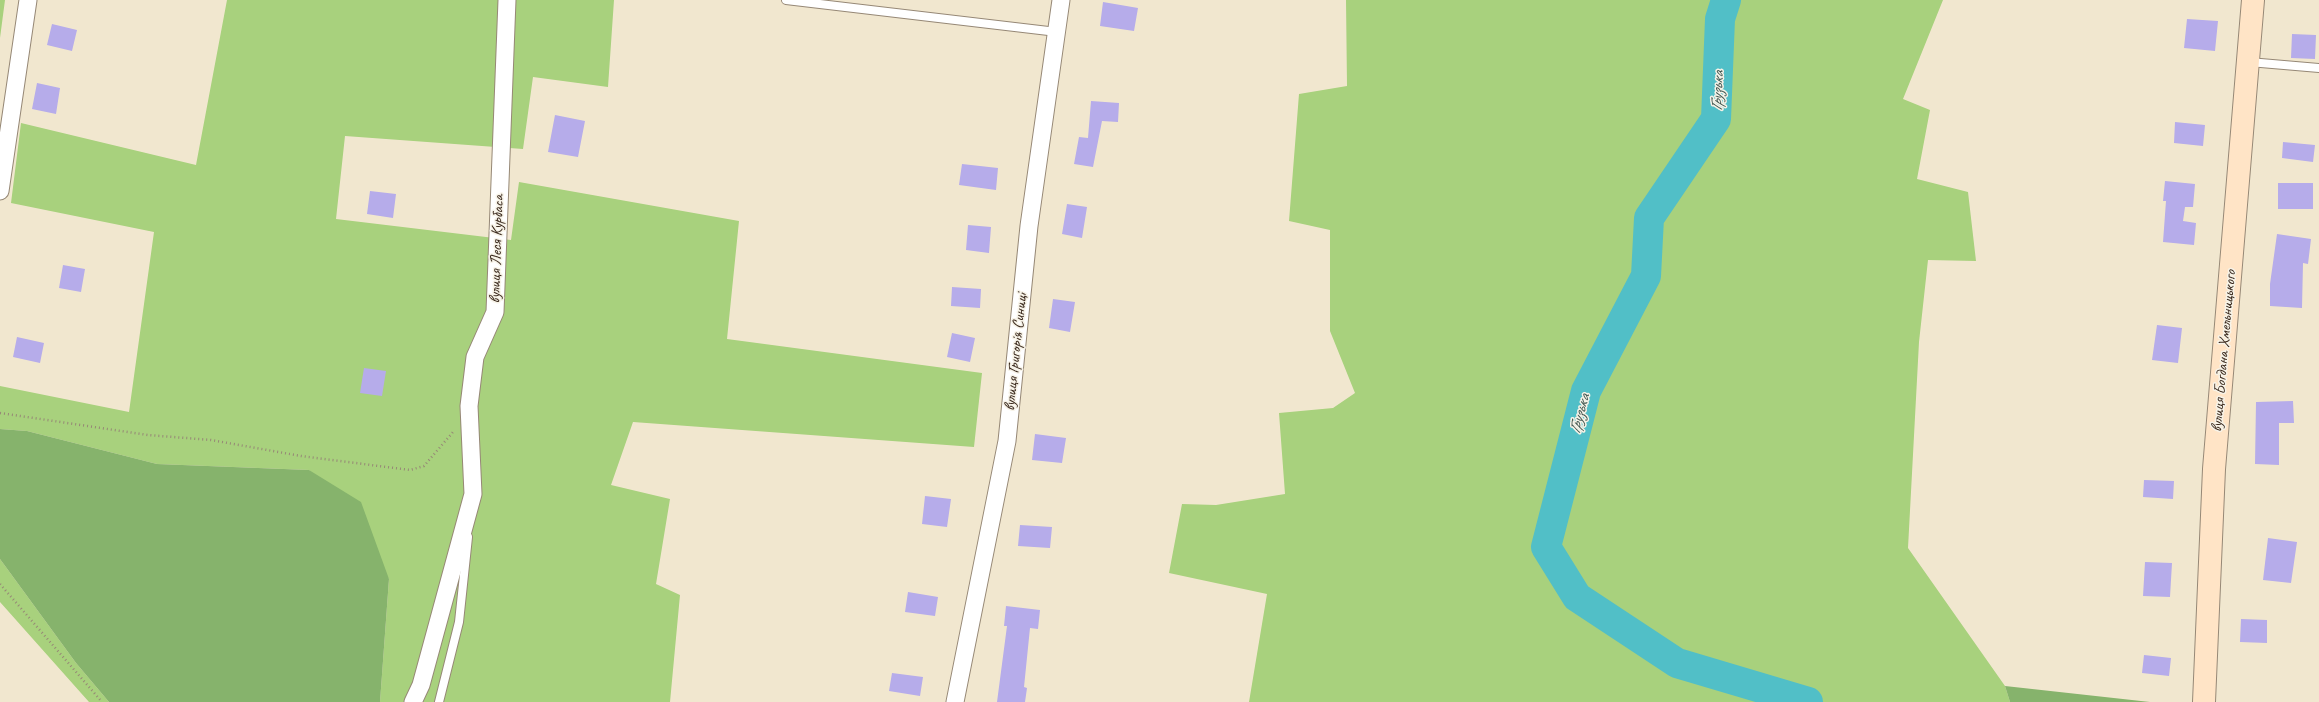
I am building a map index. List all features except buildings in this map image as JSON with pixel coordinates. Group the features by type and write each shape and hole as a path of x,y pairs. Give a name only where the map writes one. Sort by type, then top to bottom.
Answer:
{"street":[{"path":"0,191 28,0"},
{"name":"вулиця Леся Курбаса","path":"413,702 421,685 473,494 469,406 476,357 495,312 507,0"},
{"name":"вулиця Григорія Синиці","path":"955,702 1007,441 1029,226 1061,0"},
{"name":"вулиця Богдана Хмельницького","path":"2204,702 2214,469 2253,0"}],"lane":[{"path":"786,0 1057,32"},
{"path":"2249,62 2319,68"},
{"path":"439,702 459,622 473,494"}],"path":[{"path":"0,413 148,434 211,440 301,456 410,470 424,466 448,440 469,406"},
{"path":"0,584 102,702"}],"green space":[{"path":"0,0 5,0 0,38"},
{"path":"227,0 614,0 608,87 533,77 523,149 345,136 336,219 511,240 519,182 739,221 727,339 982,373 974,447 633,422 611,485 670,499 656,584 680,595 670,702 380,702 389,579 309,470 157,464 27,431 0,429 0,386 129,412 154,232 11,203 21,123 196,165"},
{"path":"1346,0 1943,0 1903,99 1930,110 1917,179 1968,192 1976,261 1928,260 1919,342 1908,548 2005,686 2010,702 1249,702 1267,594 1169,573 1182,504 1216,505 1285,494 1279,413 1333,408 1355,393 1330,331 1330,230 1289,221 1299,94 1347,86"},
{"path":"0,429 27,431 157,464 309,470 361,502 389,579 380,702 109,702 76,663 0,559"},
{"path":"0,559 76,663 109,702 89,702 0,602"},
{"path":"2005,686 2150,702 2010,702"}],"waterway":[{"name":"Грузька","path":"1726,0 1720,19 1716,119 1649,218 1646,276 1586,391 1546,547 1577,597 1677,663 1808,702"}]}
